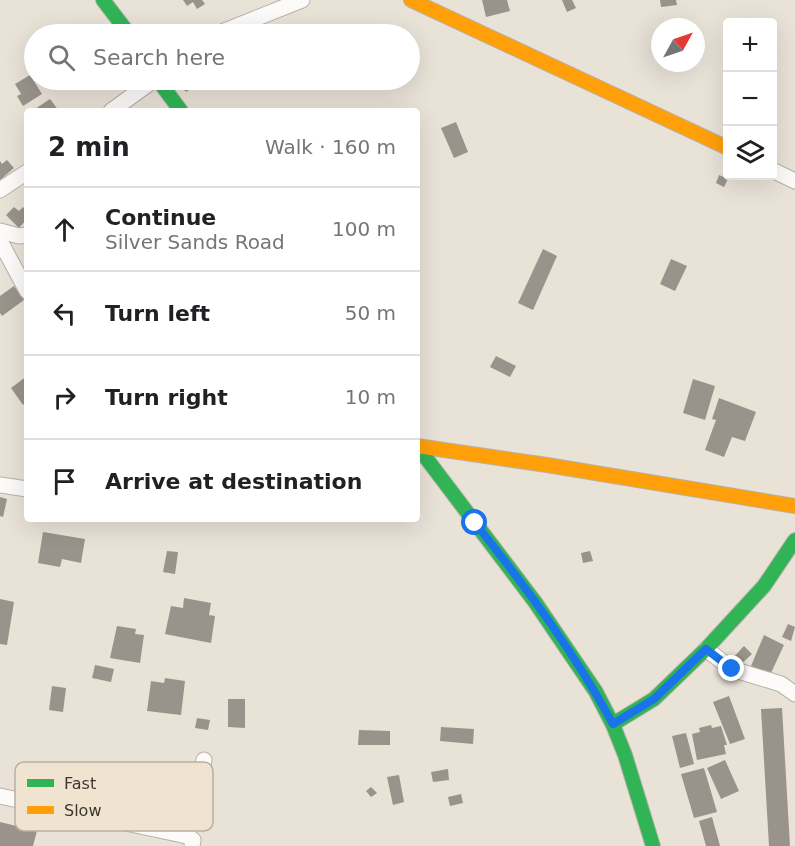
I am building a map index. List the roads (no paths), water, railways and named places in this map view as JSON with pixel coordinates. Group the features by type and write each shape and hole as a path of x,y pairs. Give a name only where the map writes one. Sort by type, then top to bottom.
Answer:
{"street":[{"path":"103,0 121,24"},
{"path":"242,24 302,0"},
{"path":"411,0 723,146"},
{"path":"115,108 141,90"},
{"path":"164,90 179,108"},
{"path":"777,172 795,181"},
{"path":"0,190 24,174"},
{"path":"0,231 24,236"},
{"path":"0,241 24,285"},
{"path":"420,446 795,506"},
{"path":"420,450 560,636 591,683 613,724 653,846"},
{"path":"0,484 24,488"},
{"path":"613,724 654,699 706,649 764,586 795,540"},
{"path":"706,649 732,669 781,684 795,694"},
{"path":"0,796 15,800"},
{"path":"148,831 190,841"}]}
